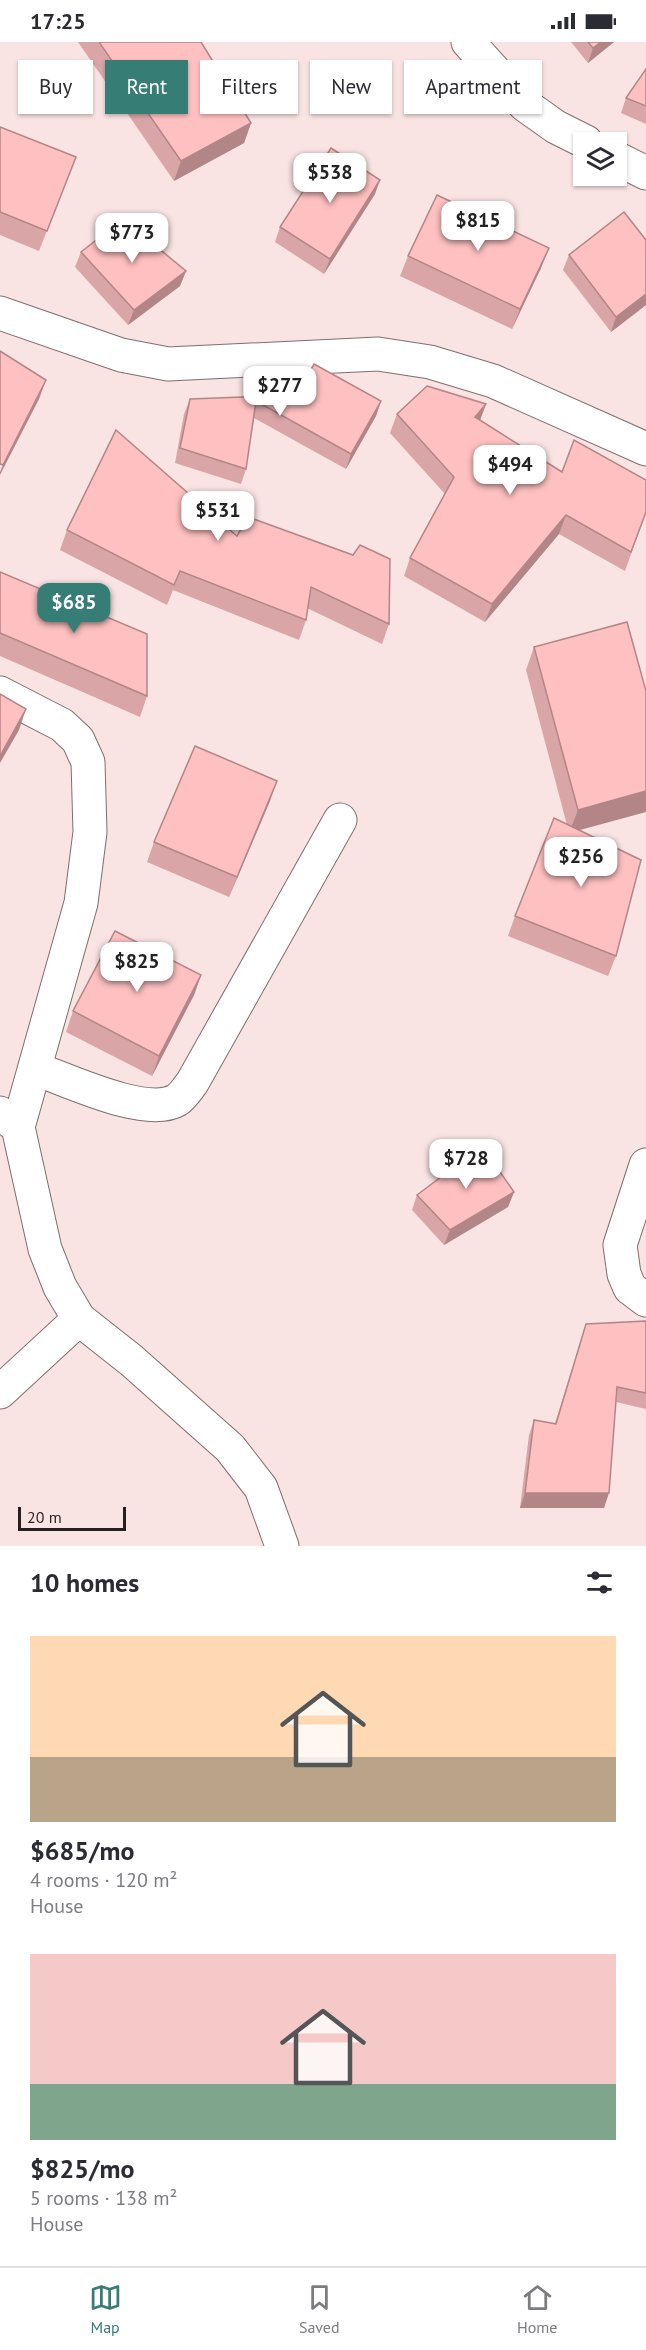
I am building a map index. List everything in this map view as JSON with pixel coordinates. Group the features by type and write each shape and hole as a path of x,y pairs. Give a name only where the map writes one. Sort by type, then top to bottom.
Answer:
{"street":[{"path":"468,42 525,105 556,127 573,136"},
{"path":"627,164 646,173"},
{"path":"0,313 121,355 168,364 378,354 430,362 493,381 646,449"},
{"path":"0,693 62,725 78,740 88,762 90,832 81,903 36,1069 9,1120 45,1249 60,1287 79,1319 131,1360 230,1448 261,1488 282,1546"},
{"path":"36,1069 131,1103 161,1106 178,1100 192,1083 340,820"},
{"path":"646,1165 620,1245 624,1274 630,1288 646,1300"},
{"path":"0,1392 79,1319"}],"building":[{"path":"99,42 201,42 212,60 200,60 200,114 245,114 251,123 181,161 149,114 188,114 188,60 111,60"},
{"path":"588,42 601,42 593,48"},
{"path":"646,69 646,106 626,98"},
{"path":"0,127 76,157 47,231 0,212"},
{"path":"331,148 380,180 330,259 280,227"},
{"path":"437,195 549,248 520,309 408,256"},
{"path":"624,212 646,240 646,294 616,317 569,255"},
{"path":"123,219 186,271 134,310 81,252"},
{"path":"0,351 46,380 3,465 0,464"},
{"path":"314,364 381,401 351,454 256,401 246,469 180,448 190,399 297,395"},
{"path":"427,386 486,404 475,417 562,472 574,440 646,480 646,512 631,552 566,515 492,604 410,558 454,477 397,414"},
{"path":"116,430 237,536 248,517 353,555 360,545 390,559 389,624 311,587 306,620 180,571 174,585 67,530"},
{"path":"0,572 147,634 147,696 0,633"},
{"path":"627,622 646,691 646,791 578,810 534,647"},
{"path":"0,694 26,709 0,756"},
{"path":"195,746 277,781 237,877 154,842"},
{"path":"554,818 641,860 616,956 515,916"},
{"path":"115,931 201,975 159,1056 73,1011"},
{"path":"482,1146 514,1192 450,1230 417,1195"},
{"path":"646,1321 646,1393 617,1387 609,1493 525,1493 534,1420 556,1424 586,1324"}]}
